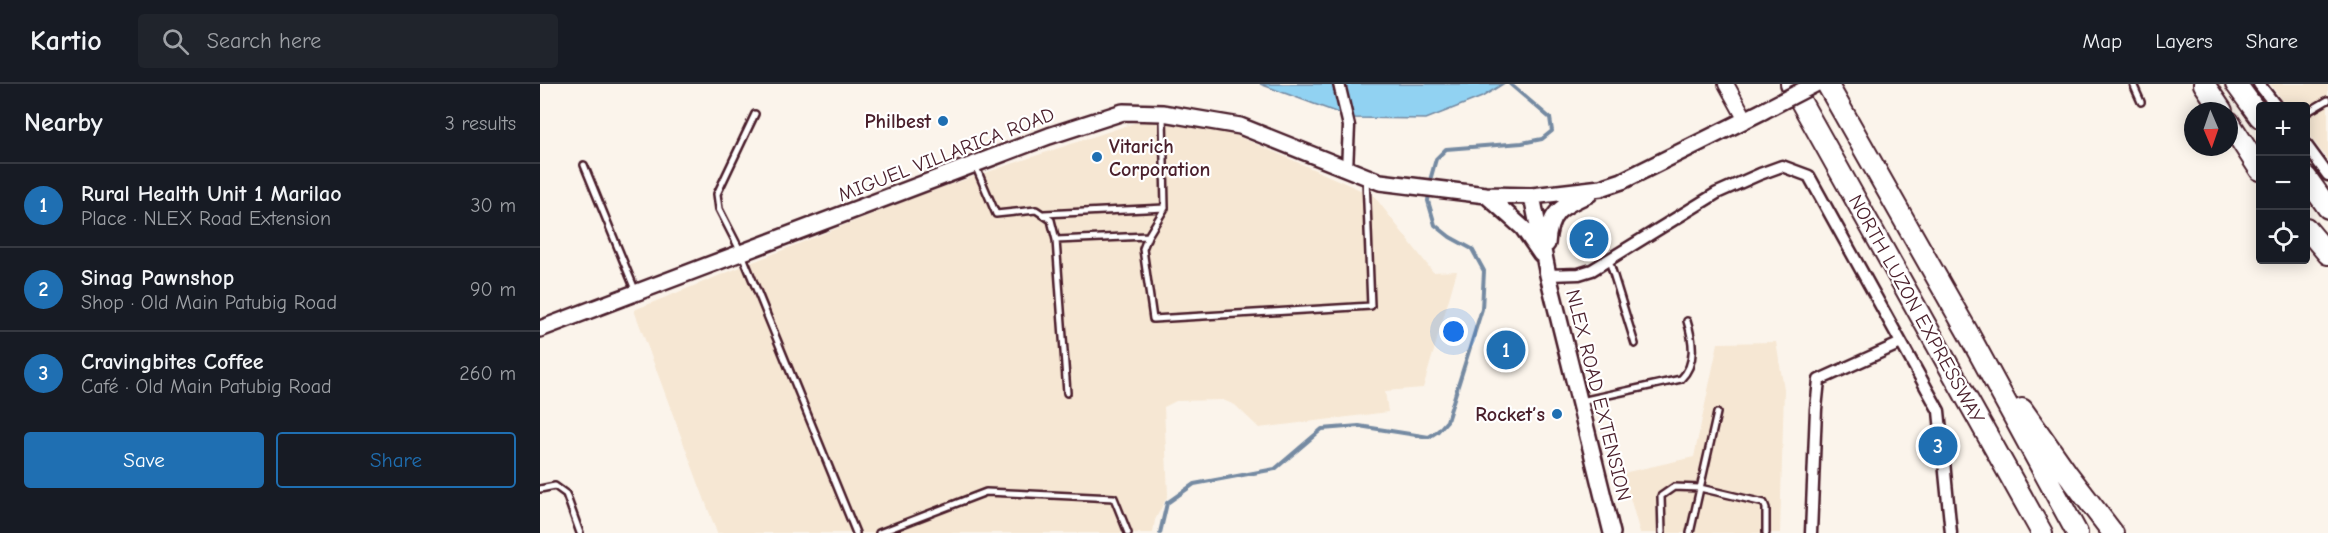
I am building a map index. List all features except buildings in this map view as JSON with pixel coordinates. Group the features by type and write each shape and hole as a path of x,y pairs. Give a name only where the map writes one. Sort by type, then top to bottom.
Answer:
{"highway":[{"name":"NORTH LUZON EXPRESSWAY","path":"1791,84 2042,533"},
{"name":"NORTH LUZON EXPRESSWAY","path":"1827,84 1967,331 2077,533"},
{"path":"2204,84 2216,102"},
{"path":"2236,84 2256,112"},
{"path":"2238,141 2256,165"},
{"path":"2310,183 2328,208"},
{"path":"2310,233 2328,254"},
{"path":"1967,331 2112,533"}],"main road":[{"name":"MIGUEL VILLARICA ROAD","path":"541,325 742,254 1049,136 1123,112 1163,113 1240,126 1380,182 1486,195 1532,196 1601,189 1622,181 1815,84"},
{"path":"1547,269 1547,232 1553,215 1571,202 1601,189"},
{"path":"1486,195 1523,228 1547,269"},
{"name":"NLEX ROAD EXTENSION","path":"1532,196 1547,269 1612,533"}],"street":[{"path":"1339,84 1348,126 1347,169"},
{"path":"1726,84 1746,120"},
{"path":"2259,84 2273,102"},
{"path":"2310,150 2328,174"},
{"path":"1547,269 1579,274 1592,270 1717,193 1782,166 1809,176 1939,411 1951,533"},
{"path":"1811,533 1819,380 1902,343"}],"lane":[{"path":"2133,84 2141,102"},
{"path":"2310,111 2328,100"},
{"path":"1163,113 1166,208 1148,236 1143,249 1154,319 1371,306 1366,177"},
{"path":"755,114 717,194 719,209 742,254 856,533"},
{"path":"584,165 636,293"},
{"path":"975,165 996,214 1036,210 1051,220 1056,240 1067,393"},
{"path":"1044,214 1166,208"},
{"path":"1056,240 1148,236"},
{"path":"1609,260 1635,344"},
{"path":"1579,401 1681,379 1690,370 1693,340 1687,321"},
{"path":"1690,533 1717,413"},
{"path":"540,489 555,486 566,494 580,533"},
{"path":"1662,533 1661,496 1674,487 1700,488 1764,503 1766,533"},
{"path":"879,533 986,492 1114,498 1128,533"}],"shaded area":[{"path":"2270,84 2328,84 2328,160 2310,136 2310,102 2284,102"},
{"path":"1184,120 1222,129 1374,196 1433,272 1457,271 1423,388 1385,391 1388,412 1259,428 1235,405 1223,400 1176,401 1164,407 1168,495 1155,520 1153,533 717,533 634,310 922,194 1134,123"},
{"path":"1776,342 1784,389 1780,533 1640,533 1623,473 1694,457 1718,343"}],"water":[{"path":"1260,84 1503,84 1482,97 1426,119 1352,118"}],"waterway":[{"path":"1429,184 1436,159 1446,149 1522,143 1542,139 1552,131 1550,118 1510,84"},
{"path":"1160,533 1167,503 1194,484 1275,469 1322,429 1359,426 1429,437 1447,421 1482,309 1484,271 1472,249 1450,237 1435,225 1428,201 1429,192"}],"place":[{"name":"Philbest","path":"943,121"},
{"name":"Vitarich Corporation","path":"1097,157"},
{"name":"Sinag Pawnshop","path":"1589,239"},
{"name":"Rural Health Unit 1 Marilao","path":"1506,350"},
{"name":"Rocket’s","path":"1557,414"},
{"name":"Cravingbites Coffee","path":"1938,446"}]}
